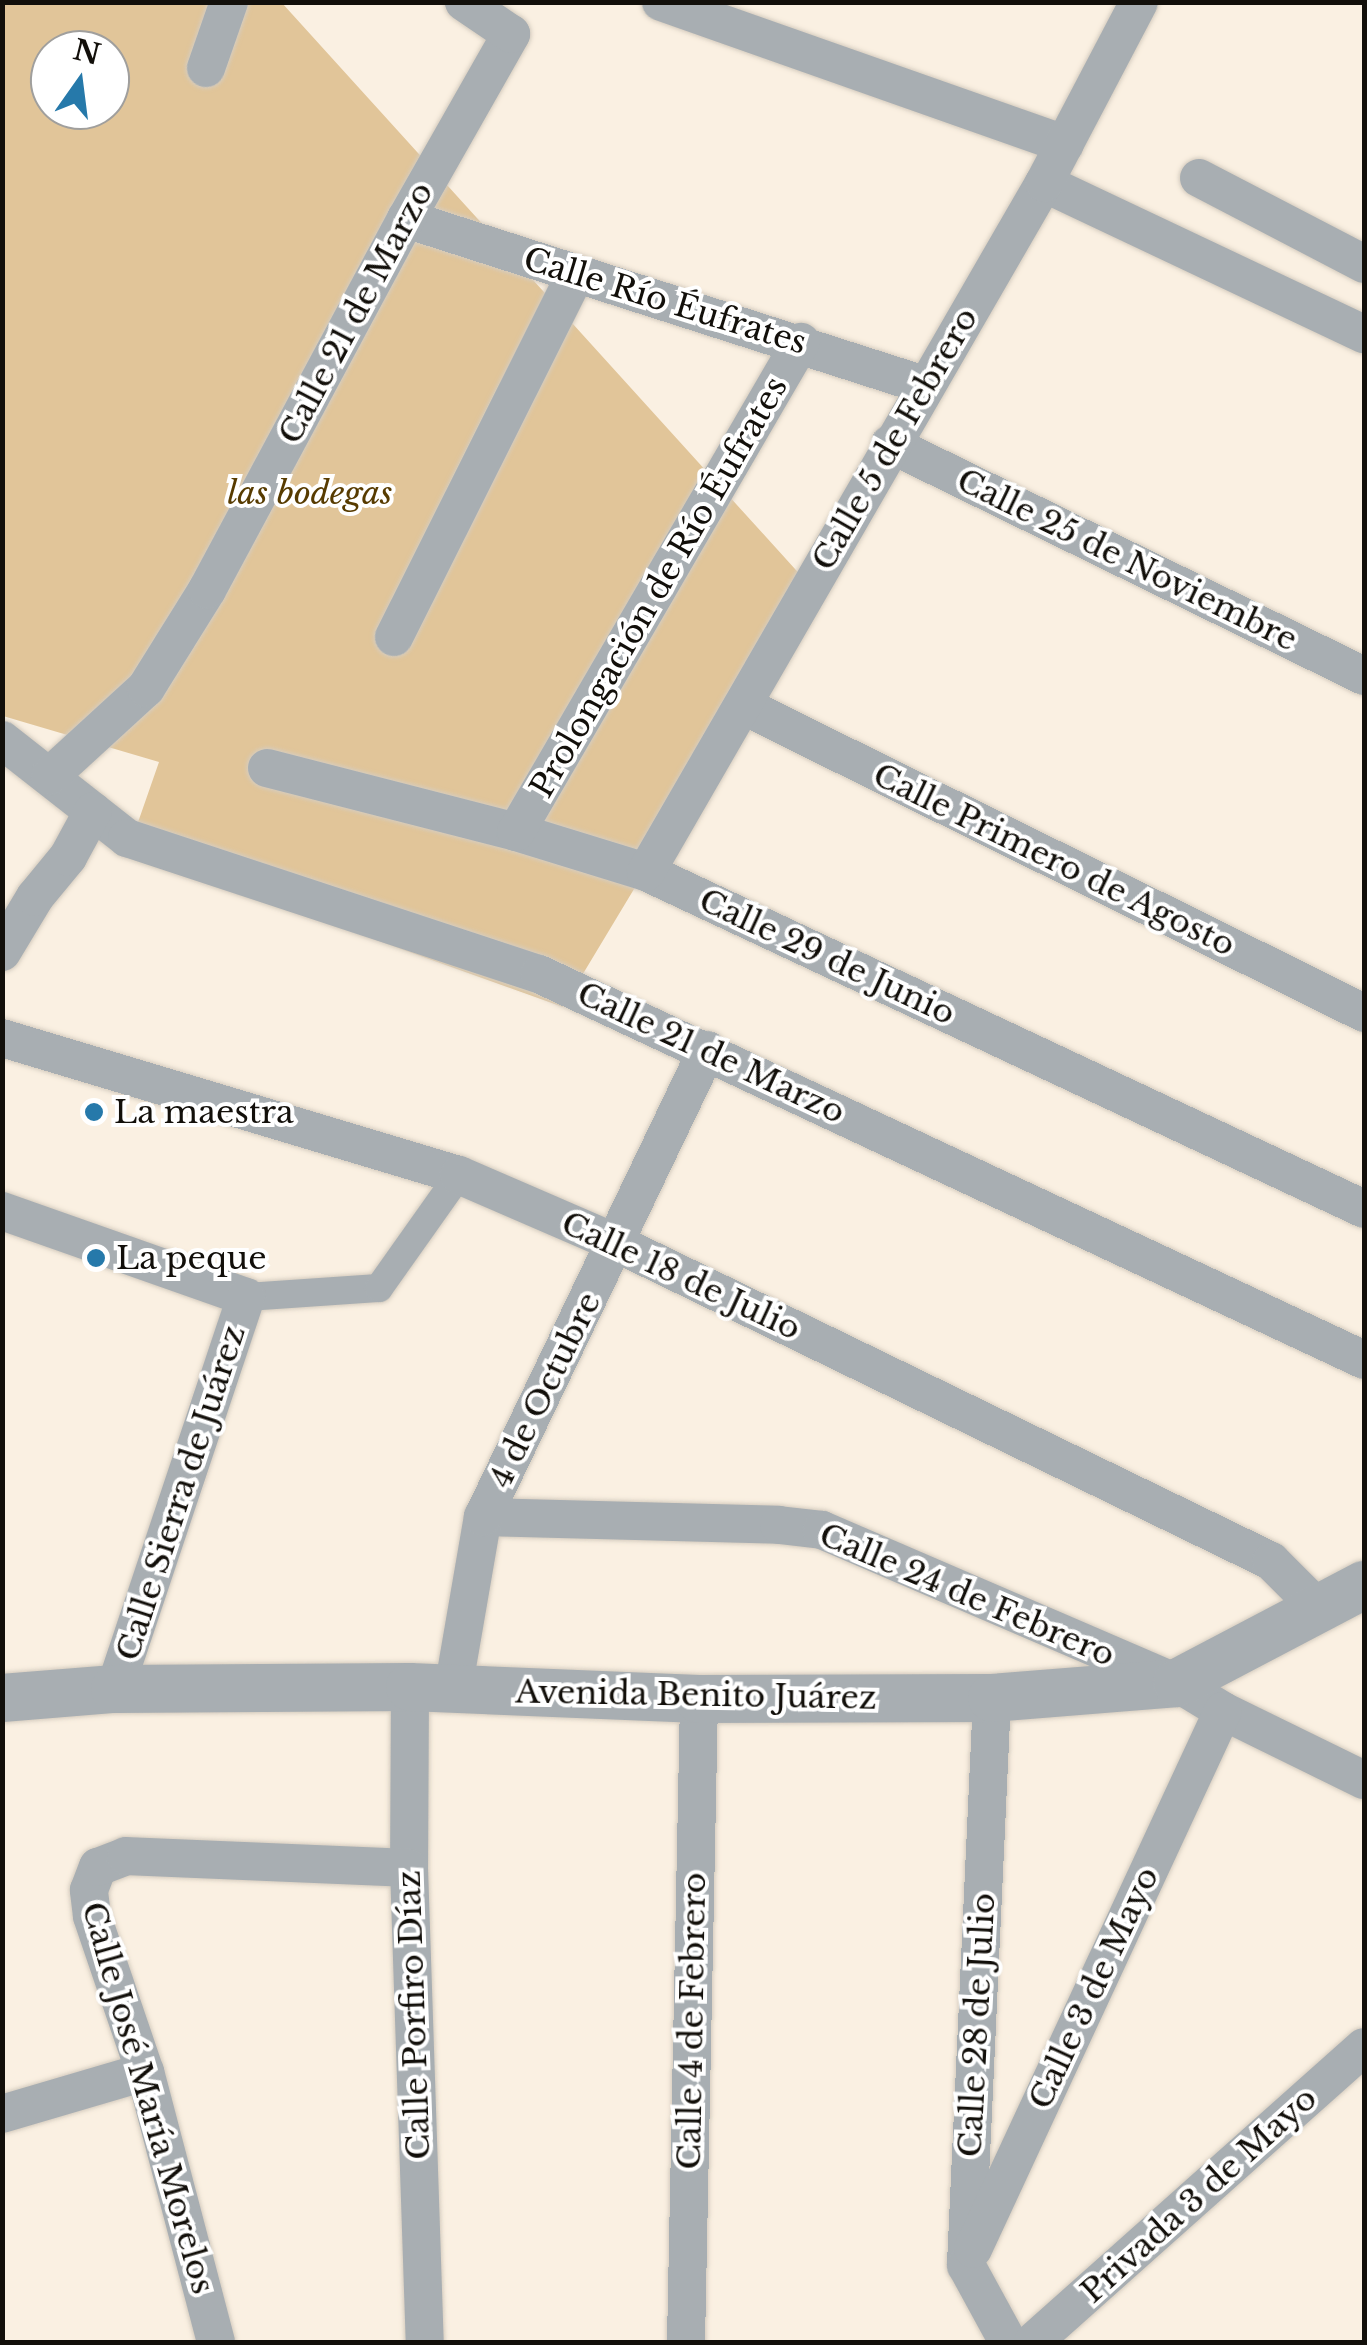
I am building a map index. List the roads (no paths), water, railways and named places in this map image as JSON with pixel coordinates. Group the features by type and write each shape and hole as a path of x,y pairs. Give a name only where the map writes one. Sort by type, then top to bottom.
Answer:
{"street":[{"path":"206,68 229,2"},
{"name":"Calle 21 de Marzo","path":"50,776 146,688 207,590 511,34 464,2"},
{"path":"662,2 1066,144"},
{"name":"Calle 5 de Febrero","path":"646,872 924,384 1044,183 1139,2"},
{"path":"1199,178 1364,264"},
{"path":"1044,183 1364,334"},
{"name":"Calle Río Éufrates","path":"406,220 924,384"},
{"path":"394,637 575,275"},
{"name":"Prolongación de Río Éufrates","path":"516,832 801,342"},
{"name":"Calle 25 de Noviembre","path":"890,444 1364,676"},
{"name":"Calle Primero de Agosto","path":"744,706 1364,1013"},
{"name":"Calle 21 de Marzo","path":"2,740 126,838 540,974 1364,1360"},
{"name":"Calle 29 de Junio","path":"267,768 516,832 646,872 1364,1209"},
{"path":"2,952 35,896 68,857 93,811"},
{"name":"Calle 18 de Julio","path":"2,1038 459,1176 616,1242 1271,1562 1318,1608"},
{"name":"4 de Octubre","path":"432,1688 483,1518 706,1050"},
{"path":"2,1211 246,1297 379,1288 459,1176"},
{"name":"Calle Sierra de Juárez","path":"116,1688 246,1297"},
{"name":"Calle 24 de Febrero","path":"483,1518 779,1524 822,1530 1177,1683 1223,1711 1364,1780"},
{"name":"Avenida Benito Juárez","path":"2,1698 116,1688 432,1688 699,1699 992,1698 1177,1683 1364,1585"},
{"name":"Calle Porfiro Díaz","path":"426,2342 409,1868 432,1688"},
{"name":"Calle 28 de Julio","path":"966,2265 992,1698"},
{"name":"Calle 4 de Febrero","path":"686,2342 699,1699"},
{"name":"Calle 3 de Mayo","path":"966,2265 1223,1711"},
{"name":"Calle José María Morelos","path":"216,2342 145,2072 92,1916 89,1890 98,1867 126,1856 409,1868"},
{"name":"Privada 3 de Mayo","path":"1033,2342 1364,2047"},
{"path":"2,2114 145,2072"},
{"path":"966,2265 1008,2342"}],"place":[{"name":"La maestra","path":"94,1112"},
{"name":"La peque","path":"96,1258"}],"park label":[{"name":"las bodegas","path":"310,493"}]}
